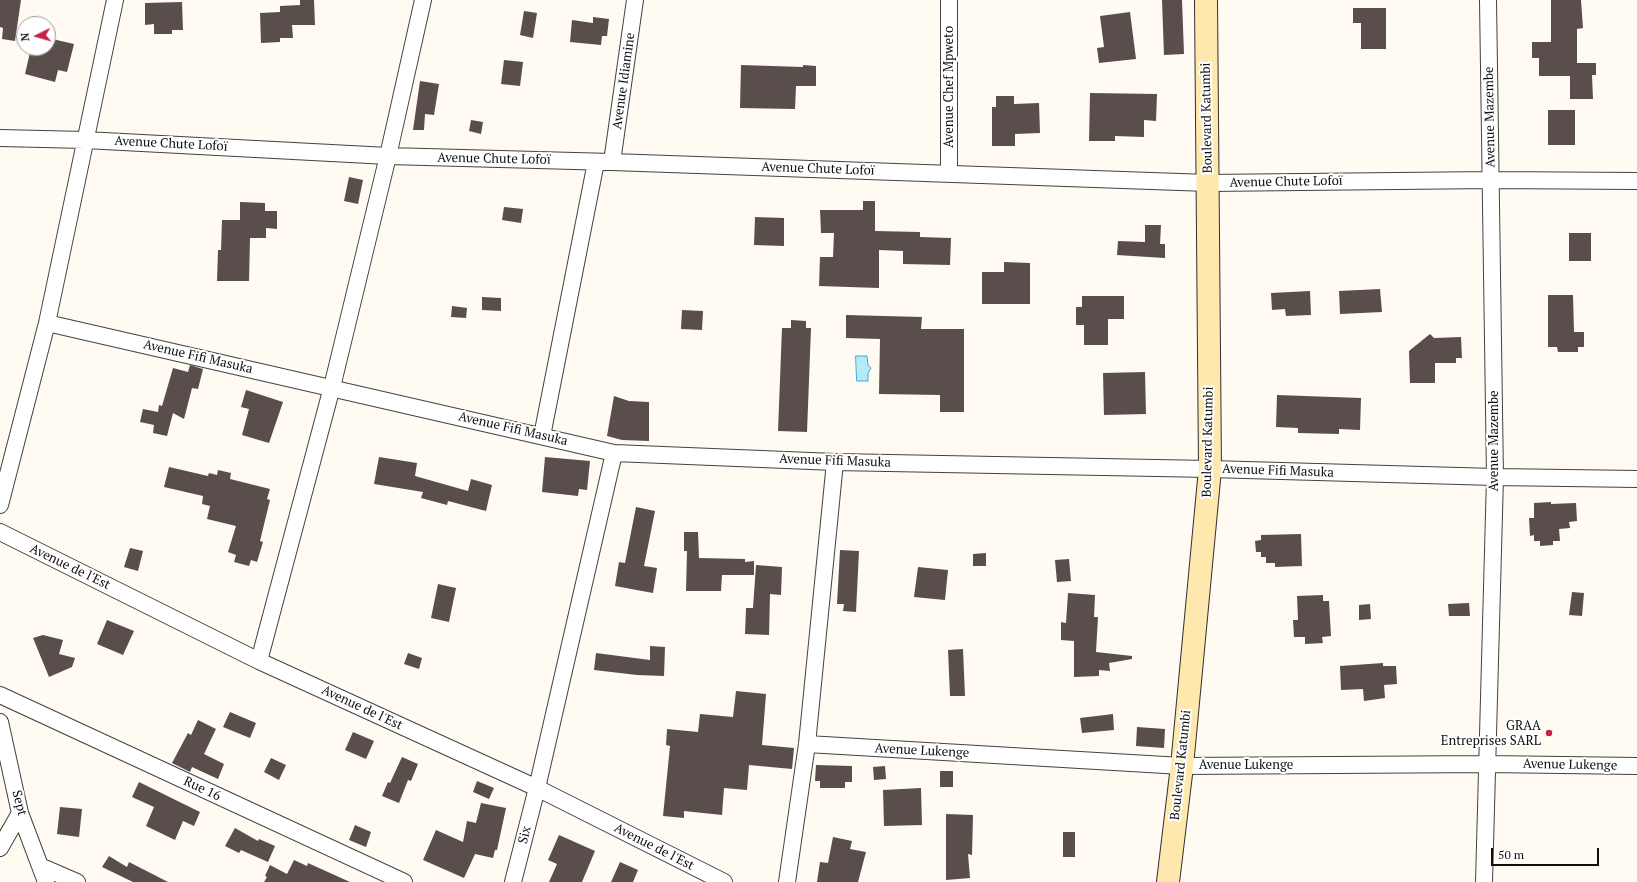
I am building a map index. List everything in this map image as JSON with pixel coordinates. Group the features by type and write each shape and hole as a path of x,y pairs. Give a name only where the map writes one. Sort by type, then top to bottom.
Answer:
{"street":[{"path":"0,505 47,323 116,0"},
{"path":"259,661 332,387 388,156 423,0"},
{"name":"Avenue Idiamine","path":"542,436 604,162 635,0"},
{"name":"Avenue Chef Mpweto","path":"948,174 949,0"},
{"name":"Boulevard Katumbi","path":"1168,882 1182,766 1210,469 1206,0"},
{"name":"Avenue Mazembe","path":"1484,882 1494,477 1488,0"},
{"name":"Avenue Chute Lofoï","path":"0,138 85,140 388,156 1208,183 1491,180 1637,181"},
{"name":"Avenue Fifi Masuka","path":"47,323 332,387 614,453 835,462 1637,479"},
{"name":"Six","path":"513,882 537,788 614,453"},
{"path":"787,882 807,744 835,462"},
{"name":"Avenue de l'Est","path":"0,532 259,661 537,788 724,882"},
{"name":"Rue 16","path":"0,695 404,882"},
{"name":"Sept","path":"0,722 20,813 46,882"},
{"name":"Avenue Lukenge","path":"807,744 1182,766 1487,764 1637,766"},
{"path":"0,848 20,813"},
{"path":"40,866 77,882"}],"water":[{"path":"856,356 867,356 868,365 871,368 868,373 868,381 857,381"}],"building":[{"path":"0,0 21,0 19,16 16,16 15,41 2,39 3,28 0,27"},
{"path":"300,0 314,0 315,25 292,25 293,38 280,38 280,42 261,43 260,13 280,12 280,6 300,5"},
{"path":"1162,0 1182,0 1184,54 1164,55"},
{"path":"1551,0 1581,0 1583,28 1577,29 1577,63 1596,63 1596,75 1592,75 1593,99 1570,99 1570,76 1539,76 1539,58 1532,58 1532,42 1551,42"},
{"path":"182,2 183,30 172,30 172,34 154,34 154,24 145,25 145,3"},
{"path":"1353,8 1386,8 1386,49 1361,49 1361,23 1353,23"},
{"path":"524,11 537,13 533,38 520,35"},
{"path":"1130,12 1136,59 1099,63 1097,48 1104,47 1100,16"},
{"path":"593,17 609,19 607,36 602,36 601,45 570,42 572,20 593,23"},
{"path":"56,40 74,44 67,72 58,70 55,82 25,74 29,56 56,56"},
{"path":"504,60 523,62 520,86 501,84"},
{"path":"741,65 816,66 816,86 796,86 795,109 740,108"},
{"path":"420,81 439,84 434,115 425,114 424,130 413,130"},
{"path":"1090,93 1157,94 1156,121 1144,120 1144,137 1115,136 1115,141 1089,141"},
{"path":"996,96 1014,96 1014,104 1039,103 1040,133 1015,134 1015,146 992,146 992,107 996,107"},
{"path":"1548,110 1575,110 1575,145 1548,145"},
{"path":"471,120 483,122 481,134 469,131"},
{"path":"349,177 363,180 358,204 344,201"},
{"path":"863,201 875,201 875,231 920,232 920,237 951,238 950,265 903,264 903,251 879,250 879,288 819,286 820,257 833,257 834,233 821,233 820,210 863,210"},
{"path":"240,202 265,203 265,211 277,211 277,229 266,228 266,238 250,238 249,281 217,281 218,250 221,250 222,220 240,220"},
{"path":"504,207 523,209 521,223 502,220"},
{"path":"755,217 784,218 784,246 754,245"},
{"path":"1145,225 1161,225 1160,244 1165,244 1165,258 1117,255 1118,241 1145,242"},
{"path":"1569,233 1591,233 1591,261 1569,261"},
{"path":"1004,262 1030,263 1030,304 982,304 982,272 1004,272"},
{"path":"1380,289 1382,312 1340,314 1339,291"},
{"path":"1310,291 1311,315 1286,316 1285,309 1272,310 1271,293"},
{"path":"1548,295 1573,295 1574,332 1584,332 1584,347 1578,347 1578,352 1558,352 1557,347 1548,347"},
{"path":"1082,296 1124,296 1124,319 1108,319 1108,345 1084,345 1084,325 1076,325 1076,307 1082,307"},
{"path":"482,297 501,298 501,311 482,310"},
{"path":"452,306 467,308 466,318 451,317"},
{"path":"682,310 703,311 702,330 681,329"},
{"path":"846,315 922,317 921,329 964,329 964,412 940,412 940,395 879,394 880,339 846,338"},
{"path":"791,320 806,321 806,328 811,328 807,432 778,431 782,328 791,328"},
{"path":"1430,334 1434,338 1461,337 1462,358 1456,358 1456,363 1435,363 1435,383 1410,383 1409,351"},
{"path":"190,365 203,369 198,389 192,388 184,419 173,413 167,436 153,433 154,425 140,422 143,409 158,412 159,405 162,406 173,368 188,372"},
{"path":"1145,372 1146,414 1104,415 1103,373"},
{"path":"246,390 283,402 269,443 242,435 249,409 241,407"},
{"path":"1277,395 1361,398 1360,430 1339,429 1339,434 1298,433 1298,428 1276,427"},
{"path":"614,396 629,401 649,402 649,441 622,440 607,436"},
{"path":"379,457 417,463 415,476 468,491 471,479 492,485 486,511 448,501 447,505 421,498 423,492 374,484"},
{"path":"545,457 590,461 587,490 579,489 578,496 542,492"},
{"path":"169,467 208,476 209,473 217,475 218,470 231,473 230,479 270,489 267,499 270,500 260,541 263,542 257,562 251,560 249,566 234,562 236,555 228,552 236,526 207,519 210,506 202,504 203,496 164,487"},
{"path":"1551,502 1551,504 1576,503 1577,521 1569,522 1570,528 1559,529 1560,541 1553,541 1553,545 1540,546 1540,541 1534,541 1534,535 1530,536 1529,518 1534,518 1534,503"},
{"path":"636,507 655,511 644,566 657,568 653,593 615,586 619,562 625,563"},
{"path":"684,532 698,532 699,558 745,559 745,562 754,561 754,575 722,575 721,591 686,591 687,551 684,551"},
{"path":"1301,534 1302,566 1275,567 1275,563 1266,563 1266,557 1261,557 1261,552 1256,552 1255,541 1261,540 1261,535"},
{"path":"130,548 143,551 138,571 124,567"},
{"path":"840,550 859,551 856,612 843,611 844,604 837,604"},
{"path":"986,553 986,566 973,566 973,554"},
{"path":"1069,559 1071,581 1057,582 1055,560"},
{"path":"756,565 782,567 781,595 770,594 769,635 745,634 746,608 753,608"},
{"path":"918,567 948,570 945,600 914,597"},
{"path":"438,584 456,588 449,622 431,618"},
{"path":"1572,592 1584,593 1582,616 1569,615"},
{"path":"1068,593 1095,595 1094,617 1098,617 1096,652 1132,656 1132,659 1109,663 1110,671 1099,670 1099,676 1074,677 1074,641 1061,640 1061,622 1066,623"},
{"path":"1323,595 1323,601 1329,601 1331,636 1322,637 1323,643 1305,644 1305,637 1294,637 1293,620 1298,620 1297,596"},
{"path":"1469,603 1470,616 1449,616 1448,604"},
{"path":"1370,604 1371,619 1359,620 1359,605"},
{"path":"107,620 134,631 123,655 97,644"},
{"path":"43,635 63,640 59,654 75,658 72,667 49,677 33,638"},
{"path":"650,646 665,647 664,676 637,675 594,670 596,653 650,660"},
{"path":"963,649 965,696 950,696 948,650"},
{"path":"408,653 422,658 419,669 404,664"},
{"path":"1383,663 1383,666 1396,666 1397,684 1384,685 1385,698 1364,701 1363,689 1341,690 1340,666"},
{"path":"736,691 766,694 762,745 794,748 792,769 749,765 747,790 724,788 722,815 684,811 684,818 663,816 670,746 666,745 667,729 698,732 700,714 733,717"},
{"path":"230,712 256,723 250,738 223,727"},
{"path":"1113,714 1114,730 1082,733 1080,718"},
{"path":"198,720 216,729 204,754 224,764 218,779 192,767 190,772 172,763 188,733 191,735"},
{"path":"1137,727 1165,729 1164,748 1136,746"},
{"path":"353,732 374,741 366,759 345,750"},
{"path":"402,757 418,764 411,781 408,780 399,803 382,796"},
{"path":"271,758 286,765 279,780 264,772"},
{"path":"816,765 852,766 852,782 845,782 845,788 820,788 820,781 815,781"},
{"path":"885,766 886,779 874,780 873,767"},
{"path":"940,771 953,771 953,787 940,787"},
{"path":"477,781 494,788 489,799 473,792"},
{"path":"139,782 200,812 194,826 183,821 175,840 146,826 154,807 132,797"},
{"path":"921,788 922,825 884,826 883,790"},
{"path":"481,803 506,808 497,850 495,850 493,858 475,854 464,878 423,860 436,830 463,842 467,821 476,823"},
{"path":"60,807 82,809 79,837 57,834"},
{"path":"946,814 973,815 972,855 968,854 970,878 946,880"},
{"path":"355,825 371,832 366,847 349,840"},
{"path":"235,828 258,841 259,839 275,846 268,862 241,850 239,853 225,846"},
{"path":"1063,832 1075,832 1075,857 1063,857"},
{"path":"559,835 595,851 582,882 549,882 557,864 548,860"},
{"path":"833,837 852,841 850,849 866,852 858,882 817,882 820,862 828,863"},
{"path":"109,856 127,867 129,862 168,882 133,882 102,867"},
{"path":"294,860 307,866 308,863 350,882 264,882 270,865 287,874"},
{"path":"620,862 638,870 633,882 611,882"}],"place":[{"name":"GRAA Entreprises SARL","path":"1549,733"}]}
